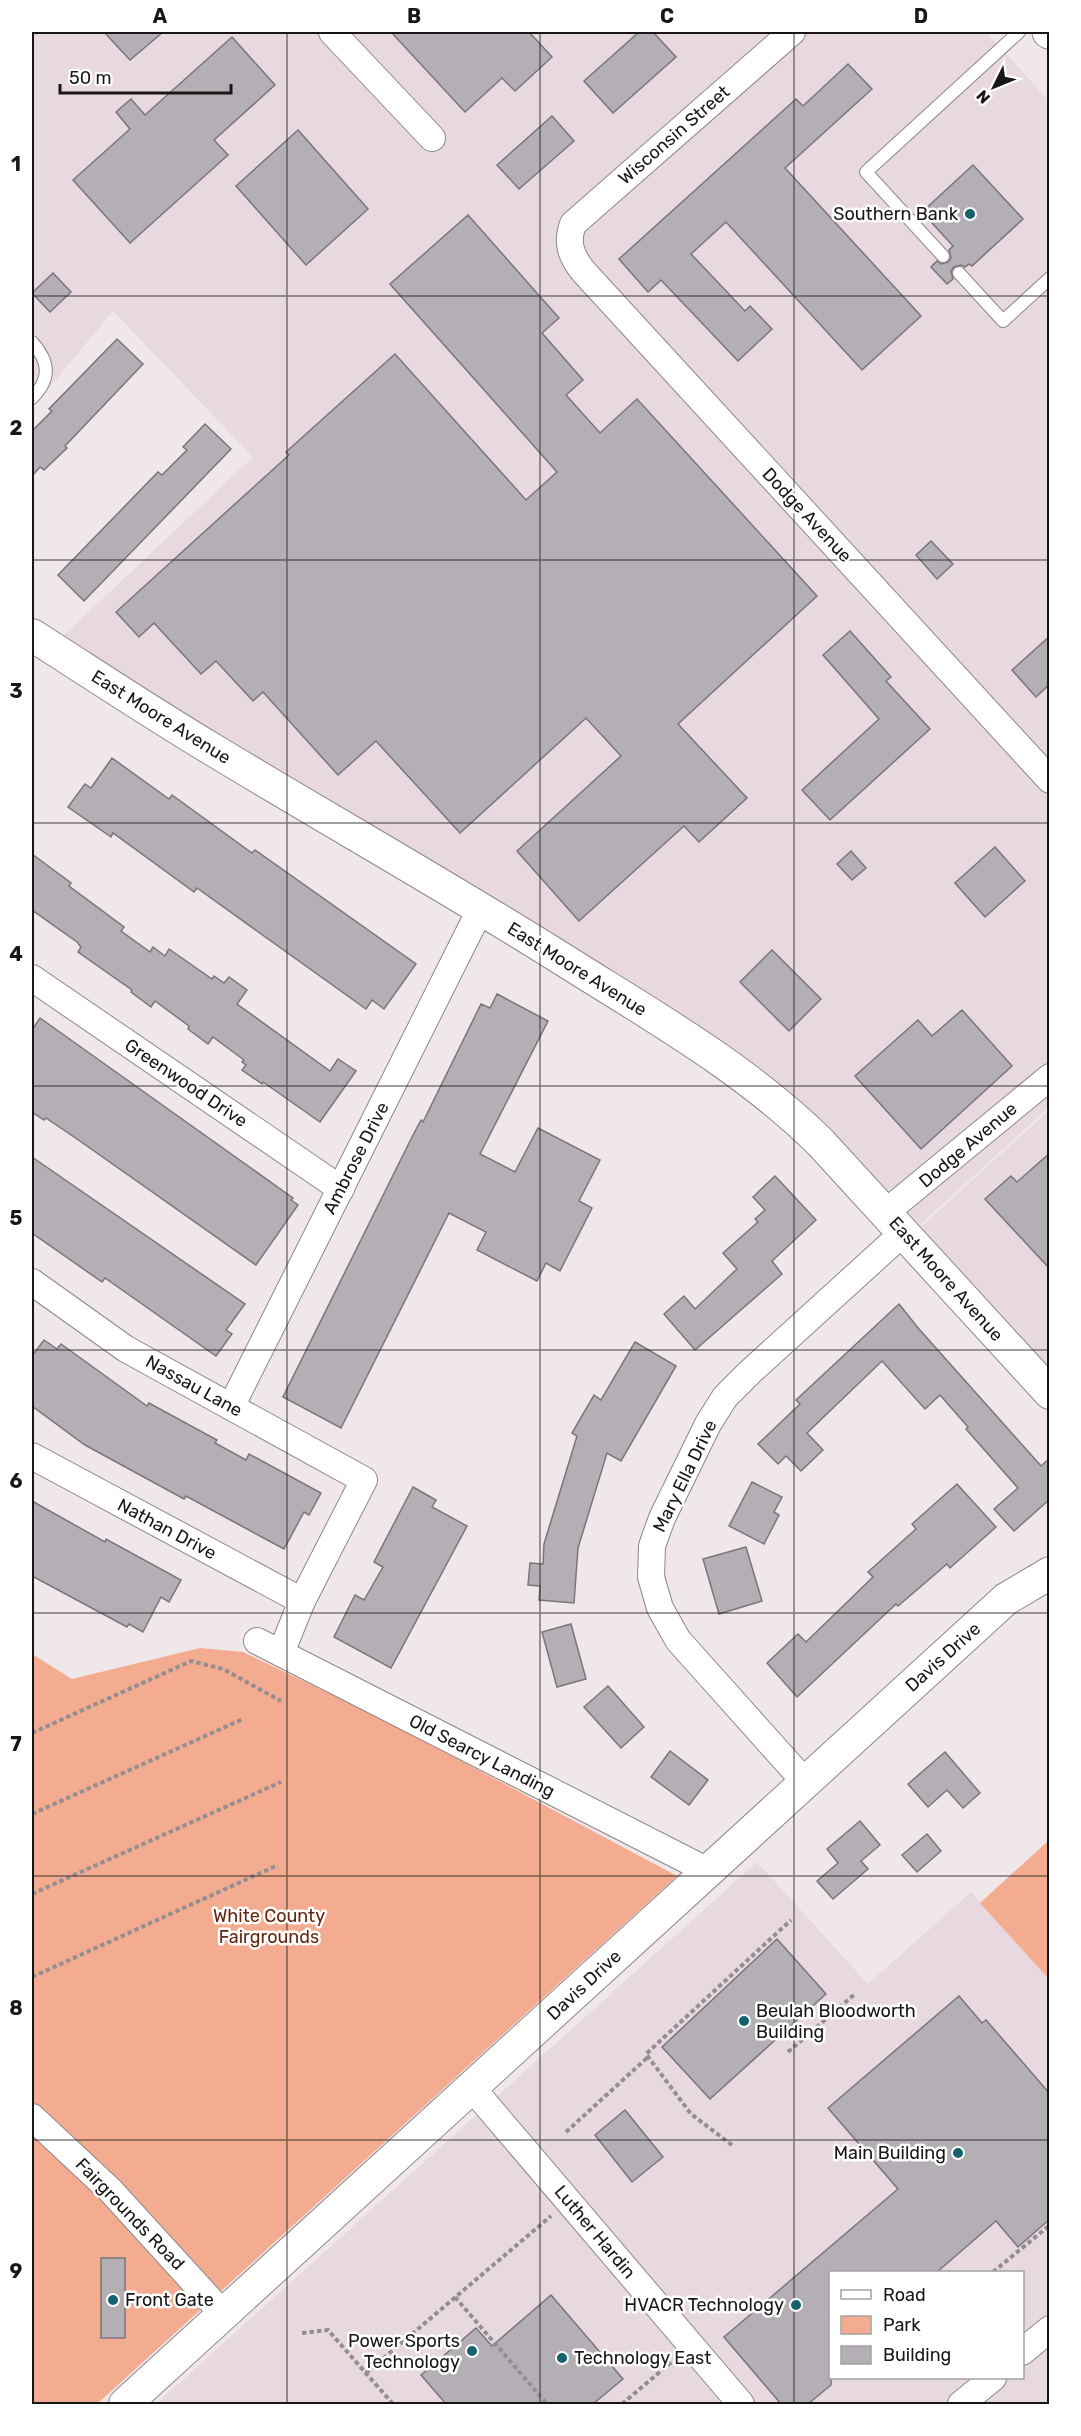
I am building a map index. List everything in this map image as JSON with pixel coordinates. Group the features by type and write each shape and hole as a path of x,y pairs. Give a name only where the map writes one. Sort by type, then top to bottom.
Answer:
{"street":[{"path":"332,32 432,138"},
{"name":"Wisconsin Street","path":"569,247 569,234 573,224 792,32"},
{"name":"Dodge Avenue","path":"569,247 583,271 1050,780"},
{"name":"East Moore Avenue","path":"32,635 214,750 481,908 700,1046 749,1081 797,1119 895,1222 1050,1393"},
{"name":"Ambrose Drive","path":"231,1407 481,908"},
{"name":"Greenwood Drive","path":"32,978 341,1189"},
{"name":"Dodge Avenue","path":"895,1222 1050,1077"},
{"name":"Mary Ella Drive","path":"805,1782 678,1640 660,1608 651,1577 652,1546 667,1508 708,1424 725,1397 895,1222"},
{"name":"Nassau Lane","path":"32,1282 126,1349 364,1480 302,1601"},
{"name":"Nathan Drive","path":"32,1456 302,1601"},
{"name":"Davis Drive","path":"125,2404 1006,1599 1050,1574"},
{"path":"281,1653 302,1601"},
{"name":"Old Searcy Landing","path":"256,1641 708,1871"},
{"name":"Luther Hardin","path":"472,2088 741,2404"},
{"name":"Fairgrounds Road","path":"32,2117 111,2192 224,2315"},
{"path":"1024,2351 1050,2329"},
{"path":"961,2404 992,2379"}],"lane":[{"path":"943,256 866,172 1019,32"},
{"path":"959,273 1003,321 1050,278"},
{"path":"32,342 46,364 45,378 32,398"}],"path":[{"path":"32,1733 191,1661 223,1669 281,1701"},
{"path":"32,1814 243,1719"},
{"path":"32,1894 281,1782"},
{"path":"32,1977 278,1865"},
{"path":"732,2145 691,2114 646,2054 791,1920"},
{"path":"788,2052 856,1993"},
{"path":"566,2132 648,2056"},
{"path":"366,2373 552,2215 559,2224"},
{"path":"994,2271 1050,2224"},
{"path":"455,2297 547,2404"},
{"path":"302,2333 328,2330 393,2404"},
{"path":"667,2350 682,2368"},
{"path":"622,2404 681,2354"}],"shaded area":[{"path":"32,32 986,32 1049,101 1049,1107 920,1225 772,1079 184,715 63,636 253,457 113,311 32,408"},
{"path":"1049,1110 1049,1368 921,1227"},
{"path":"757,1862 868,1984 971,1892 1047,1977 1050,1987 1049,2404 156,2404"}],"green space":[{"name":"White County Fairgrounds","path":"200,1648 243,1652 381,1718 677,1876 97,2404 32,2404 32,1654 72,1679"},
{"path":"1049,1840 1049,1987 1047,1977 980,1903"}],"building":[{"path":"104,32 163,32 130,60"},
{"path":"391,32 529,32 552,57 515,91 502,78 465,112"},
{"path":"639,32 653,32 676,57 613,113 584,81"},
{"path":"232,37 275,85 214,140 228,155 130,243 73,180 130,129 116,112 131,99 145,115"},
{"path":"848,64 872,89 785,168 921,316 862,370 726,222 691,254 745,311 750,306 772,329 738,361 661,280 648,292 619,259 796,99 803,106"},
{"path":"552,116 574,141 519,189 497,165"},
{"path":"298,130 368,209 306,265 236,186"},
{"name":"Southern Bank","path":"973,165 1023,219 972,266 969,264 965,267 961,265 954,267 951,271 953,279 947,284 931,267 937,261 941,264 948,262 951,258 949,250 953,246 922,212"},
{"path":"468,215 559,318 542,333 583,380 566,395 600,433 637,399 817,596 678,724 747,798 699,842 684,826 579,921 517,851 621,756 586,718 460,833 376,741 338,775 263,692 253,701 216,661 201,674 154,623 139,637 116,612 289,455 286,452 395,354 526,500 557,472 390,284"},
{"path":"53,273 71,292 50,312 32,293"},
{"path":"117,339 143,364 65,446 67,448 44,470 40,467 32,476 32,431 52,411 49,409"},
{"path":"205,424 231,449 84,601 58,575 158,472 162,475 187,450 183,447"},
{"path":"931,541 953,564 937,579 916,555"},
{"path":"850,631 891,677 886,681 930,729 830,820 802,790 879,719 823,655"},
{"path":"1050,636 1050,684 1036,697 1012,670"},
{"path":"112,758 169,799 172,795 252,853 255,850 416,964 384,1009 372,1000 366,1009 197,888 194,892 113,833 111,837 68,807 85,784 91,788"},
{"path":"995,847 1025,881 985,917 955,883"},
{"path":"851,851 866,868 852,880 837,864"},
{"path":"32,854 71,883 69,886 124,927 121,931 150,952 153,947 165,956 169,949 212,979 214,976 224,983 229,977 247,990 237,1004 330,1071 338,1059 356,1071 320,1122 242,1070 246,1065 242,1062 244,1060 213,1037 208,1044 188,1029 189,1026 155,1001 151,1007 131,992 132,990 78,952 81,947 77,942 32,910"},
{"path":"772,950 821,999 789,1031 740,982"},
{"path":"497,994 548,1021 480,1154 515,1172 538,1128 600,1160 579,1201 592,1208 560,1271 546,1263 537,1281 477,1250 486,1232 449,1213 341,1428 283,1397 481,1004 490,1008"},
{"path":"962,1010 1012,1066 921,1149 855,1076 918,1020 932,1036"},
{"path":"40,1018 293,1198 291,1200 298,1205 256,1265 77,1139 46,1118 44,1120 32,1112 32,1030"},
{"path":"1050,1153 1050,1269 985,1199 1011,1176 1017,1182"},
{"path":"32,1157 245,1304 226,1330 232,1334 216,1356 105,1278 102,1282 32,1233"},
{"path":"775,1176 816,1220 772,1261 782,1274 695,1350 664,1314 684,1296 695,1309 737,1269 723,1253 758,1222 755,1219 765,1210 753,1197"},
{"path":"899,1304 1041,1466 1050,1458 1050,1499 1014,1531 994,1509 1018,1488 966,1429 968,1427 940,1395 925,1409 882,1361 807,1433 823,1450 801,1471 786,1456 778,1464 758,1444 800,1404 796,1400"},
{"path":"44,1340 57,1349 61,1344 147,1406 149,1403 217,1440 215,1443 246,1460 249,1454 321,1493 309,1515 304,1512 284,1549 186,1496 184,1499 85,1445 32,1406 32,1356"},
{"path":"635,1342 676,1366 621,1461 607,1453 578,1548 574,1603 539,1600 540,1586 528,1585 530,1563 543,1564 544,1544 577,1436 572,1433 594,1395 601,1400"},
{"path":"752,1482 782,1497 774,1512 779,1515 764,1544 729,1526"},
{"path":"957,1484 996,1527 950,1568 947,1564 898,1606 896,1604 797,1697 767,1663 798,1634 806,1642 873,1577 868,1572 916,1529 912,1524"},
{"path":"413,1487 436,1500 432,1507 467,1526 391,1668 334,1637 355,1595 364,1600 383,1567 374,1562"},
{"path":"32,1501 105,1542 106,1539 181,1580 169,1602 161,1597 143,1632 129,1624 127,1627 32,1576"},
{"path":"746,1547 762,1601 719,1614 703,1559"},
{"path":"571,1624 586,1679 557,1687 542,1632"},
{"path":"608,1686 644,1727 621,1748 584,1707"},
{"path":"670,1751 708,1780 689,1805 651,1777"},
{"path":"945,1752 980,1793 963,1808 947,1790 928,1807 908,1784"},
{"path":"860,1821 880,1845 861,1861 868,1869 833,1899 817,1881 838,1863 827,1849"},
{"path":"927,1834 941,1851 917,1872 902,1855"},
{"name":"Beulah Bloodworth Building","path":"777,1939 826,1994 710,2099 662,2047"},
{"name":"Main Building","path":"959,1996 982,2023 986,2020 1050,2094 1050,2219 1018,2247 996,2221 938,2271 829,2271 829,2379 831,2379 831,2385 808,2404 781,2404 724,2337 898,2189 828,2108"},
{"path":"625,2110 663,2157 632,2182 595,2135"},
{"name":"Front Gate","path":"101,2258 125,2258 125,2338 101,2338"},
{"path":"551,2295 623,2379 593,2404 446,2404 421,2375 476,2328 492,2346"}],"place":[{"name":"Southern Bank","path":"970,214"},
{"name":"Beulah Bloodworth Building","path":"744,2021"},
{"name":"Main Building","path":"958,2153"},
{"name":"Front Gate","path":"113,2300"},
{"name":"HVACR Technology","path":"796,2305"},
{"name":"Power Sports Technology","path":"472,2351"},
{"name":"Technology East","path":"562,2358"}]}
